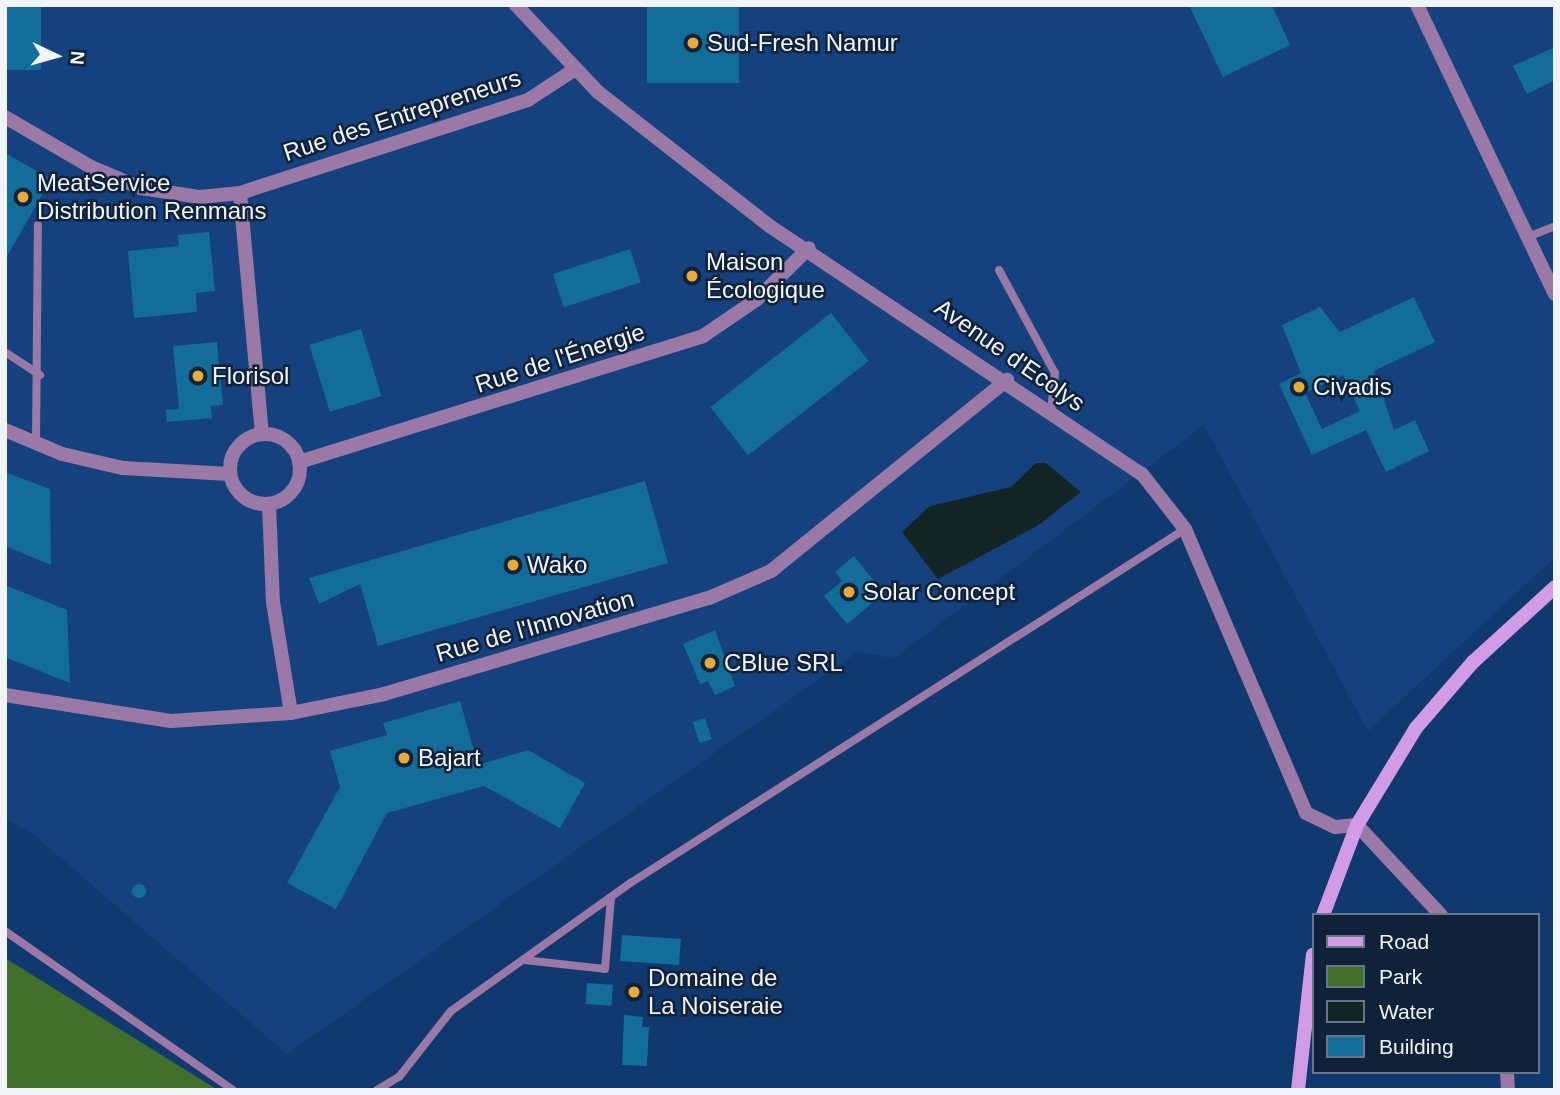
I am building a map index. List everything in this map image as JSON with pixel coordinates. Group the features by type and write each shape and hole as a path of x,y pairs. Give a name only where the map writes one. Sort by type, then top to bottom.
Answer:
{"main road":[{"path":"1324,913 1357,825 1385,773 1442,695 1555,587"},
{"path":"1298,1090 1312,964"}],"street":[{"name":"Avenue d'Ecolys","path":"516,5 575,70 771,227 809,248 1142,474 1185,529 1306,813 1335,827 1357,825"},
{"path":"1417,5 1555,294"},
{"name":"Rue des Entrepreneurs","path":"5,117 91,167 141,188 200,197 240,193 528,100 575,70"},
{"path":"240,193 262,434"},
{"name":"Rue de l'Énergie","path":"299,462 703,336 757,300 809,248"},
{"name":"Rue de l'Innovation","path":"5,695 171,721 291,713 384,694 696,602 771,572 1007,380"},
{"path":"5,430 36,443 123,468 230,474"},
{"path":"262,434 286,441 299,462 292,491 269,504 241,494 230,474 236,449 262,434"},
{"path":"269,504 273,602 291,713"},
{"path":"1357,825 1439,913"}],"lane":[{"path":"36,443 40,375 38,225"},
{"path":"1528,237 1555,226"},
{"path":"999,270 1055,373 1051,411"},
{"path":"5,352 40,375"},
{"path":"377,1090 399,1077 451,1012 611,898 1185,529"},
{"path":"524,960 605,969 611,898"},
{"path":"5,931 233,1090"}],"shaded area":[{"path":"5,5 1555,5 1555,557 1368,731 1204,425 893,659 859,651 287,1054 32,833 5,819"}],"green space":[{"path":"5,958 218,1090 5,1090"}],"water":[{"path":"1036,463 1046,463 1081,492 1037,526 938,579 902,532 930,506 1011,487"}],"building":[{"path":"5,5 41,5 41,70 5,70"},
{"name":"Sud-Fresh Namur","path":"647,5 739,5 739,83 647,83"},
{"path":"1189,5 1272,5 1290,45 1223,77"},
{"path":"1555,47 1555,80 1527,94 1513,66"},
{"name":"MeatService Distribution Renmans","path":"5,153 51,179 5,260"},
{"path":"209,232 215,291 196,293 197,312 134,318 128,251 179,246 178,235"},
{"path":"630,249 641,282 564,307 553,274"},
{"name":"Civadis","path":"1414,297 1435,342 1374,371 1394,430 1415,420 1429,451 1386,472 1366,430 1312,455 1279,384 1301,373 1282,325 1320,307 1340,332","holes":["1343,375 1360,411 1322,429 1305,393"]},
{"path":"831,313 869,361 748,455 710,407"},
{"path":"361,329 381,396 330,412 309,345"},
{"name":"Florisol","path":"217,342 223,405 211,406 212,418 167,422 166,410 179,409 173,346"},
{"path":"5,472 50,489 51,565 5,546"},
{"name":"Wako","path":"645,481 668,563 378,646 360,584 319,604 309,578"},
{"name":"Solar Concept","path":"854,556 875,582 867,589 876,600 847,624 824,596 842,581 835,572"},
{"path":"5,585 67,610 70,683 5,657"},
{"name":"CBlue SRL","path":"715,630 735,686 715,695 708,681 700,684 683,644"},
{"path":"460,701 478,765 528,750 585,783 560,828 484,786 387,813 336,909 287,883 340,787 330,751 387,735 383,723"},
{"path":"705,718 712,739 699,743 693,722"},
{"path":"139,884 144,886 144,896 139,898 134,896 132,891 134,886"},
{"path":"622,935 681,939 679,965 620,961"},
{"path":"587,983 613,985 611,1006 586,1004"},
{"path":"624,1015 643,1017 642,1027 649,1027 647,1066 622,1065"}],"place":[{"name":"Sud-Fresh Namur","path":"693,43"},
{"name":"MeatService Distribution Renmans","path":"23,197"},
{"name":"Maison Écologique","path":"692,276"},
{"name":"Florisol","path":"198,376"},
{"name":"Civadis","path":"1299,387"},
{"name":"Wako","path":"513,565"},
{"name":"Solar Concept","path":"849,592"},
{"name":"CBlue SRL","path":"710,663"},
{"name":"Bajart","path":"404,758"},
{"name":"Domaine de La Noiseraie","path":"634,992"}]}
